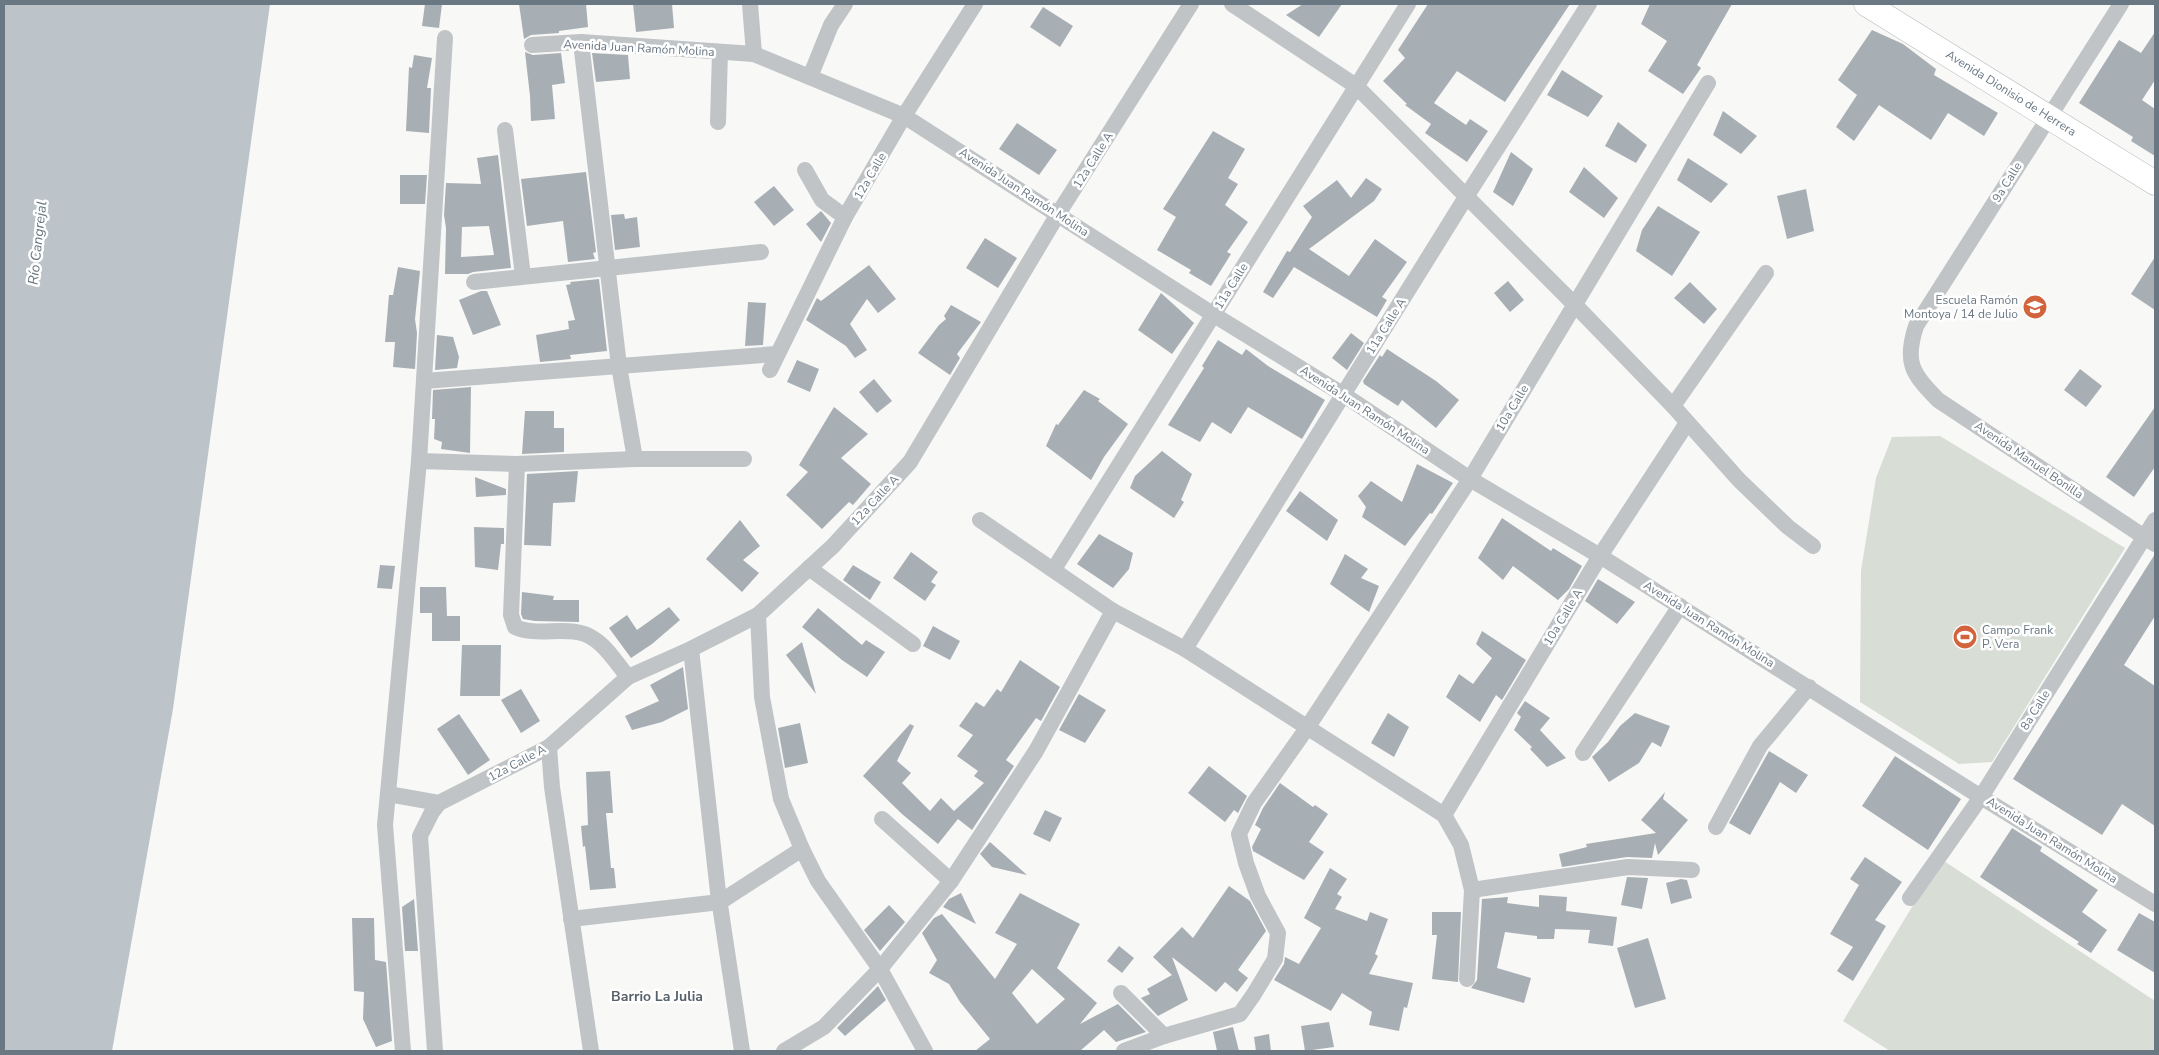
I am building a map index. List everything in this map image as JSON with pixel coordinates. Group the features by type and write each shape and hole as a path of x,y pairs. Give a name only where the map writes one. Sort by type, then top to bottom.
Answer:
{"street":[{"path":"750,4 754,54"},
{"path":"810,77 831,26 844,4"},
{"name":"12a Calle","path":"770,370 776,354 846,217 904,116 975,4"},
{"name":"12a Calle A","path":"439,803 549,747 628,677 691,649 758,615 833,546 910,462 1058,214 1191,4"},
{"path":"1232,4 1356,86 1575,305 1673,406 1739,480 1788,527 1813,546"},
{"name":"11a Calle","path":"1054,569 1408,4"},
{"name":"11a Calle A","path":"1184,649 1466,197 1589,4"},
{"name":"Avenida Dionisio de Herrera","path":"1866,4 2155,183"},
{"name":"9a Calle","path":"1911,366 1909,347 1916,326 2121,4"},
{"path":"403,1051 385,824 419,460 444,38"},
{"path":"581,42 620,366 634,459"},
{"name":"Avenida Juan Ramón Molina","path":"532,45 581,42 754,54 904,116 1214,315 1344,395 1470,479 1600,556 1980,797 2155,904"},
{"path":"718,122 720,52"},
{"name":"10a Calle","path":"1124,1051 1164,1036 1240,1014 1275,959 1278,933 1258,896 1246,863 1239,834 1254,803 1307,728 1470,479 1708,83"},
{"path":"505,130 522,276"},
{"path":"805,170 822,200 846,217"},
{"path":"474,282 761,252"},
{"path":"1673,406 1766,273"},
{"path":"424,380 776,354"},
{"name":"Avenida Manuel Bonilla","path":"1911,366 1924,385 1938,400 2150,540"},
{"name":"10a Calle A","path":"1444,815 1600,556 1687,423"},
{"path":"419,460 517,464 634,459 744,459"},
{"path":"517,464 511,615 515,626 524,631 583,633 596,639 628,677"},
{"path":"980,520 1114,611 1184,649 1444,815 1461,845 1472,890 1467,979"},
{"name":"8a Calle","path":"1910,898 1980,797 2150,540 2155,520"},
{"path":"809,568 913,644"},
{"path":"1583,753 1680,606"},
{"path":"784,1051 824,1027 880,969 951,881 1036,751 1114,611"},
{"path":"758,615 762,697 781,799 818,881 880,969 925,1051"},
{"path":"691,649 720,902 742,1051"},
{"path":"1716,827 1760,746 1809,687"},
{"path":"549,747 552,787 591,1051"},
{"path":"388,794 439,803 432,812 420,836 435,1051"},
{"path":"882,819 951,881"},
{"path":"571,919 720,902 802,849"},
{"path":"1472,890 1628,867 1692,870"},
{"path":"1121,993 1164,1036"}],"shaded area":[{"name":"Campo Frank P. Vera","path":"1940,436 2125,548 1992,762 1959,764 1860,702 1861,571 1876,478 1892,437"},
{"path":"1941,859 2155,1001 2155,1051 1890,1051 1843,1021"}],"water":[{"name":"Río Cangrejal","path":"4,4 270,4 173,709 112,1051 4,1051"}],"building":[{"path":"425,4 442,4 439,28 422,26"},
{"path":"519,4 586,4 588,27 559,31 559,33 531,35 524,39"},
{"path":"633,4 672,4 674,28 636,32"},
{"path":"1303,4 1342,4 1319,37 1286,15"},
{"path":"1428,4 1570,4 1505,102 1457,71 1434,103 1466,125 1470,119 1488,131 1467,162 1425,133 1431,124 1405,105 1407,104 1383,81 1405,58 1398,50"},
{"path":"1650,4 1732,4 1697,65 1701,68 1683,94 1648,71 1667,41 1641,24"},
{"path":"1043,7 1073,26 1060,47 1030,27"},
{"path":"1872,30 1903,44 1936,69 1934,75 1998,113 1984,136 1948,113 1931,140 1879,105 1854,141 1836,127 1857,95 1838,80"},
{"path":"2155,32 2155,80 2142,100 2155,109 2155,156 2131,141 2133,137 2079,103 2119,40 2141,53"},
{"path":"525,52 533,55 561,53 565,83 552,85 555,119 531,121"},
{"path":"592,53 628,55 630,79 596,82"},
{"path":"414,55 432,58 427,88 431,88 429,133 406,131 409,67 412,68"},
{"path":"1562,70 1603,96 1588,117 1547,95"},
{"path":"1723,111 1757,136 1741,154 1713,135"},
{"path":"1618,122 1647,145 1636,163 1605,146"},
{"path":"1017,123 1057,150 1039,175 999,149"},
{"path":"1213,131 1245,149 1228,178 1238,184 1225,205 1248,222 1227,252 1231,254 1211,286 1189,273 1191,270 1157,250 1176,217 1163,209"},
{"path":"1511,152 1533,169 1513,206 1493,192"},
{"path":"498,155 511,268 468,274 445,274 446,228 444,215 446,183 481,184 477,158","holes":["489,226 494,255 461,257 462,227"]},
{"path":"1688,158 1728,184 1711,203 1677,180"},
{"path":"1584,167 1618,198 1604,218 1569,192"},
{"path":"586,172 596,252 593,253 595,259 568,262 563,221 527,226 521,179"},
{"path":"400,175 427,175 425,204 400,204"},
{"path":"1366,178 1382,189 1374,201 1309,249 1349,276 1375,239 1407,262 1382,297 1387,300 1377,317 1294,267 1273,298 1263,292 1287,251 1290,252 1312,217 1303,206 1337,180 1351,198"},
{"path":"774,186 794,210 774,226 754,202"},
{"path":"1806,189 1814,231 1787,239 1777,196"},
{"path":"1658,206 1700,232 1672,276 1636,251 1642,230"},
{"path":"821,211 831,223 821,242 806,224"},
{"path":"624,214 625,219 637,217 640,247 615,250 611,215"},
{"path":"985,238 1017,258 998,288 966,268"},
{"path":"2155,257 2155,310 2131,294"},
{"path":"869,265 896,299 878,313 867,299 850,324 867,350 855,358 846,346 806,320 817,298 821,301"},
{"path":"398,267 420,271 415,319 417,333 415,369 393,367 395,342 385,342 389,295 393,295"},
{"path":"599,279 607,351 570,355 571,359 540,362 536,335 569,329 568,321 575,320 566,285 571,284 570,282"},
{"path":"1508,281 1524,300 1510,312 1494,293"},
{"path":"1690,282 1717,309 1704,324 1674,298"},
{"path":"481,291 487,291 501,325 473,335 459,300"},
{"path":"1161,293 1194,323 1172,354 1138,330"},
{"path":"748,302 766,303 763,345 745,346"},
{"path":"951,305 981,322 957,354 960,358 950,375 918,353 939,325 946,319 944,316"},
{"path":"1351,333 1364,343 1347,370 1332,358"},
{"path":"437,335 453,337 459,357 457,368 435,370"},
{"path":"1218,340 1242,355 1246,349 1268,366 1325,400 1302,439 1248,407 1231,434 1212,422 1200,442 1168,425 1204,368 1202,366"},
{"path":"1387,349 1436,381 1459,400 1436,428 1402,400 1398,406 1364,384 1363,381 1380,355 1382,357"},
{"path":"797,360 819,369 810,392 787,382"},
{"path":"2080,369 2102,386 2086,407 2064,390"},
{"path":"874,379 892,401 877,413 859,392"},
{"path":"471,387 470,453 441,449 442,442 434,439 435,419 432,419 433,390"},
{"path":"1084,390 1100,399 1098,401 1128,424 1104,457 1091,480 1046,446 1056,424 1058,425"},
{"path":"834,407 868,434 841,458 871,484 853,505 849,502 822,529 786,495 808,472 799,465"},
{"path":"2155,407 2155,467 2134,497 2106,477"},
{"path":"525,411 554,411 554,428 564,428 564,452 522,454"},
{"path":"1162,451 1192,474 1181,500 1184,502 1174,518 1130,488 1135,476"},
{"path":"1417,464 1453,483 1432,514 1430,513 1405,546 1362,517 1366,507 1358,496 1371,481 1402,502"},
{"path":"578,471 575,502 553,503 551,546 524,545 527,474"},
{"path":"475,477 506,489 506,495 476,497"},
{"path":"1300,491 1338,520 1327,541 1286,511"},
{"path":"1502,518 1551,551 1553,548 1582,566 1569,589 1558,600 1513,566 1503,580 1478,558"},
{"path":"740,520 760,546 743,560 759,573 742,592 706,559"},
{"path":"474,527 504,528 504,544 501,544 498,570 475,567"},
{"path":"1099,534 1133,553 1129,569 1113,588 1077,564"},
{"path":"911,552 938,572 931,582 936,585 925,601 893,578"},
{"path":"1345,554 1368,569 1361,578 1379,586 1369,612 1330,584"},
{"path":"2155,554 2155,616 2124,665 2155,686 2155,826 2122,804 2102,835 2013,779"},
{"path":"380,565 395,566 392,589 377,588"},
{"path":"853,565 881,582 870,600 843,580"},
{"path":"1598,579 1635,602 1617,624 1585,601"},
{"path":"420,587 446,587 447,616 460,616 460,641 432,641 432,613 420,613"},
{"path":"522,592 554,596 553,600 579,600 579,622 523,619 521,614"},
{"path":"669,607 680,620 652,644 631,658 609,628 627,615 637,630"},
{"path":"818,608 862,645 866,640 885,652 867,677 842,660 802,627"},
{"path":"933,626 960,641 950,660 923,646"},
{"path":"1482,631 1526,660 1502,700 1496,695 1480,722 1446,697 1459,674 1473,684 1492,658 1476,644"},
{"path":"802,642 816,694 786,655"},
{"path":"462,645 501,645 500,696 460,696"},
{"path":"1020,660 1060,687 1041,721 1036,718 1006,760 1014,766 972,830 958,819 938,844 902,814 863,776 910,724 914,726 897,761 911,773 902,783 930,811 941,798 954,811 984,783 974,776 978,771 957,756 973,735 959,726 976,702 984,707 997,689 1001,692"},
{"path":"683,667 688,709 662,722 632,730 625,716 659,701 650,685"},
{"path":"521,689 540,721 521,733 501,700"},
{"path":"1079,694 1106,710 1085,743 1059,730"},
{"path":"1525,701 1550,718 1540,730 1566,758 1547,767 1530,749 1532,747 1514,730 1521,717 1517,713"},
{"path":"1388,713 1409,727 1394,757 1371,743"},
{"path":"1635,713 1670,726 1661,747 1652,742 1639,763 1609,782 1592,757 1608,742 1620,726"},
{"path":"459,714 490,760 468,775 437,729"},
{"path":"800,723 808,763 785,768 778,728"},
{"path":"1769,751 1808,775 1796,793 1780,782 1750,835 1729,823"},
{"path":"1895,756 1961,799 1928,850 1862,806"},
{"path":"1209,766 1247,796 1238,813 1234,810 1225,822 1188,793"},
{"path":"610,771 613,813 606,813 611,868 614,868 616,888 590,890 581,826 588,825 586,772"},
{"path":"1280,783 1313,807 1315,805 1328,814 1309,842 1324,852 1304,880 1253,851 1252,847 1261,829 1255,825 1263,808"},
{"path":"1665,792 1663,799 1688,820 1658,855 1655,843 1652,858 1627,857 1562,867 1559,854 1587,847 1586,844 1656,833 1641,820"},
{"path":"1045,810 1062,818 1050,842 1033,834"},
{"path":"2012,828 2042,847 2040,851 2098,890 2082,912 2107,930 2091,953 2077,944 2079,942 1980,877"},
{"path":"990,842 1027,875 992,867 980,854"},
{"path":"1865,857 1902,882 1875,920 1886,926 1853,981 1837,971 1853,947 1830,934 1859,885 1850,879"},
{"path":"1330,868 1347,879 1337,894 1342,897 1335,909 1367,921 1370,912 1388,919 1375,954 1378,956 1369,974 1413,983 1407,1008 1404,1007 1399,1031 1369,1025 1372,1012 1342,993 1331,1011 1274,980 1284,964 1285,957 1299,964 1321,928 1304,918"},
{"path":"1627,877 1648,878 1642,909 1621,905"},
{"path":"1681,879 1687,880 1692,898 1671,904 1666,883"},
{"path":"1229,886 1250,901 1266,931 1238,970 1248,978 1237,992 1225,982 1216,992 1172,957 1188,1000 1158,1016 1141,998 1150,994 1147,989 1172,975 1153,957 1182,927 1193,938"},
{"path":"961,893 976,924 943,907 949,899"},
{"path":"1020,893 1080,924 1057,968 1097,1003 1080,1024 1118,1004 1146,1032 1116,1042 1104,1030 1080,1051 975,1051 990,1039 960,1002 949,984 929,973 937,960 922,933 934,918 942,914 995,979 1017,944 995,933","holes":["1032,969 1065,999 1037,1024 1012,993"]},
{"path":"1539,895 1567,897 1566,911 1617,917 1613,946 1588,943 1590,930 1555,929 1554,939 1537,939 1537,936 1505,932 1497,968 1531,978 1524,1003 1471,988 1477,980 1482,899 1508,897 1507,903 1539,907"},
{"path":"414,899 418,951 405,951 402,907"},
{"path":"889,905 905,922 880,951 864,930"},
{"path":"1432,912 1461,912 1458,982 1432,979 1437,935 1432,935"},
{"path":"2139,913 2155,922 2155,973 2117,950"},
{"path":"352,918 374,918 375,960 386,962 392,1041 376,1047 363,1019 364,992 354,991"},
{"path":"1648,938 1666,999 1635,1008 1617,948"},
{"path":"1119,946 1134,958 1122,973 1107,961"},
{"path":"878,986 886,1000 845,1036 837,1028"},
{"path":"1329,1022 1334,1047 1305,1051 1301,1026"},
{"path":"1233,1027 1239,1051 1217,1051 1213,1032"},
{"path":"1269,1034 1271,1051 1256,1051 1254,1037"}],"place":[{"name":"Escuela Ramón Montoya / 14 de Julio","path":"2035,307"},
{"name":"Campo Frank P. Vera","path":"1965,637"}],"district":[{"name":"Barrio La Julia","path":"657,996"}]}
